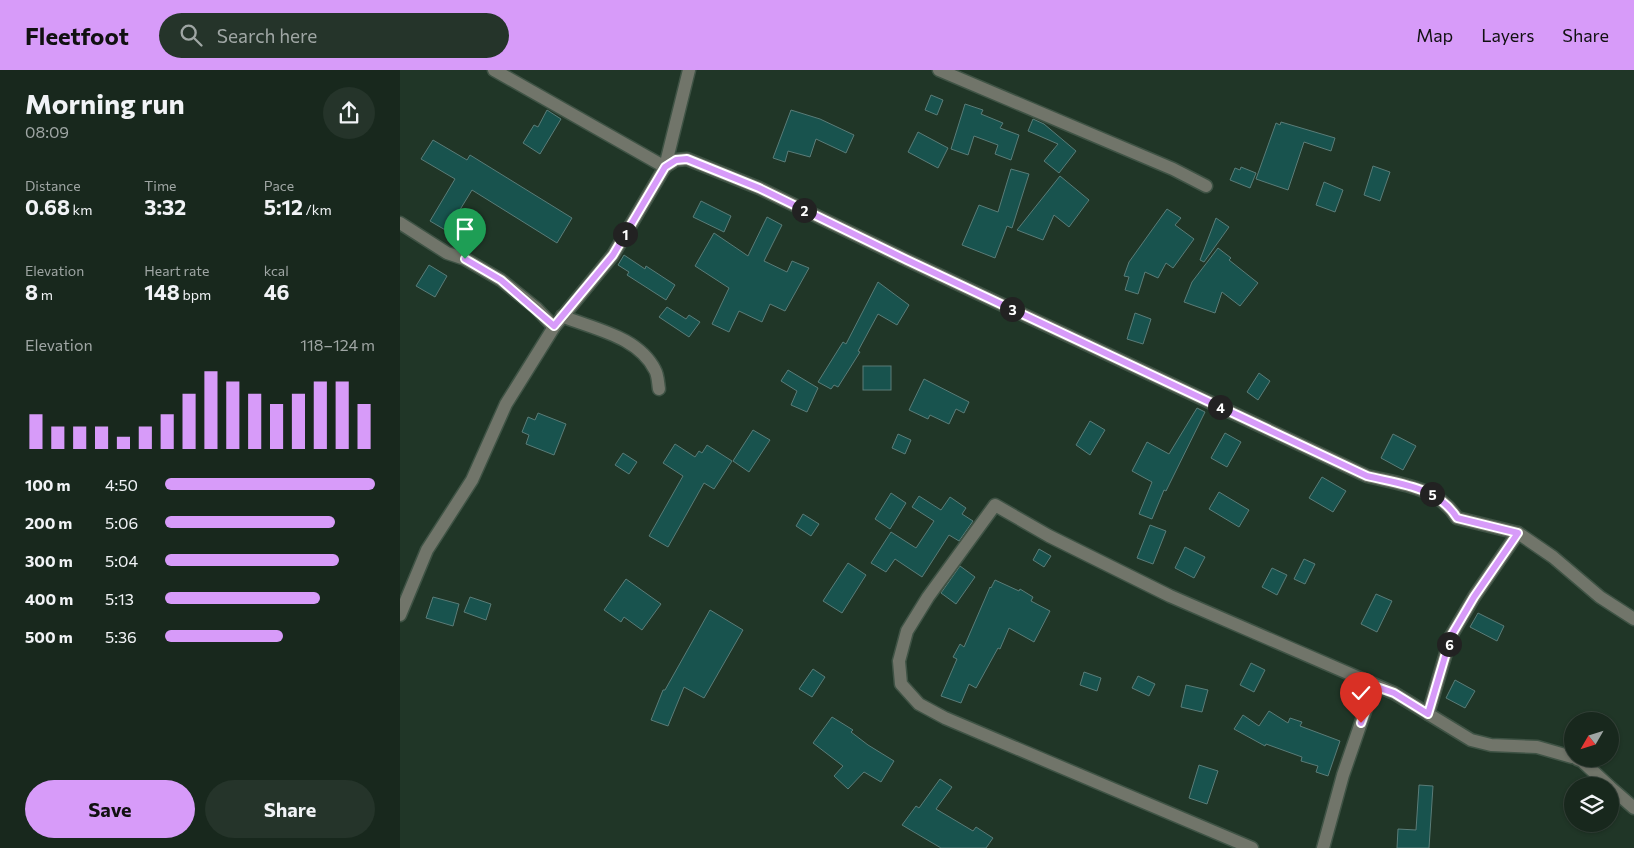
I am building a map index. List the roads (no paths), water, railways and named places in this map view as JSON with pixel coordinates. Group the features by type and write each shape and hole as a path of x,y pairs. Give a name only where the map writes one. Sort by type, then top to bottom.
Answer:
{"street":[{"path":"494,70 665,167"},
{"path":"400,615 427,550 472,480 506,404 558,321 613,255 665,167 689,70"},
{"path":"939,70 1173,169 1206,186"},
{"path":"665,167 676,160 687,159 759,188 907,260 1367,476 1428,492 1451,508 1457,518 1518,533 1553,557 1600,598 1634,618"},
{"path":"400,223 447,253 465,259 501,280 558,321 629,342 644,354 656,371 659,389"},
{"path":"1252,848 945,718 919,704 901,684 899,662 907,631 928,597 995,505 1049,536 1170,596 1374,686 1394,693 1471,740 1491,745 1537,747 1564,755"},
{"path":"1428,714 1451,636 1474,597 1518,533"},
{"path":"1323,848 1343,774 1374,686"},
{"path":"1590,768 1599,777"},
{"path":"1619,795 1634,808"}]}
